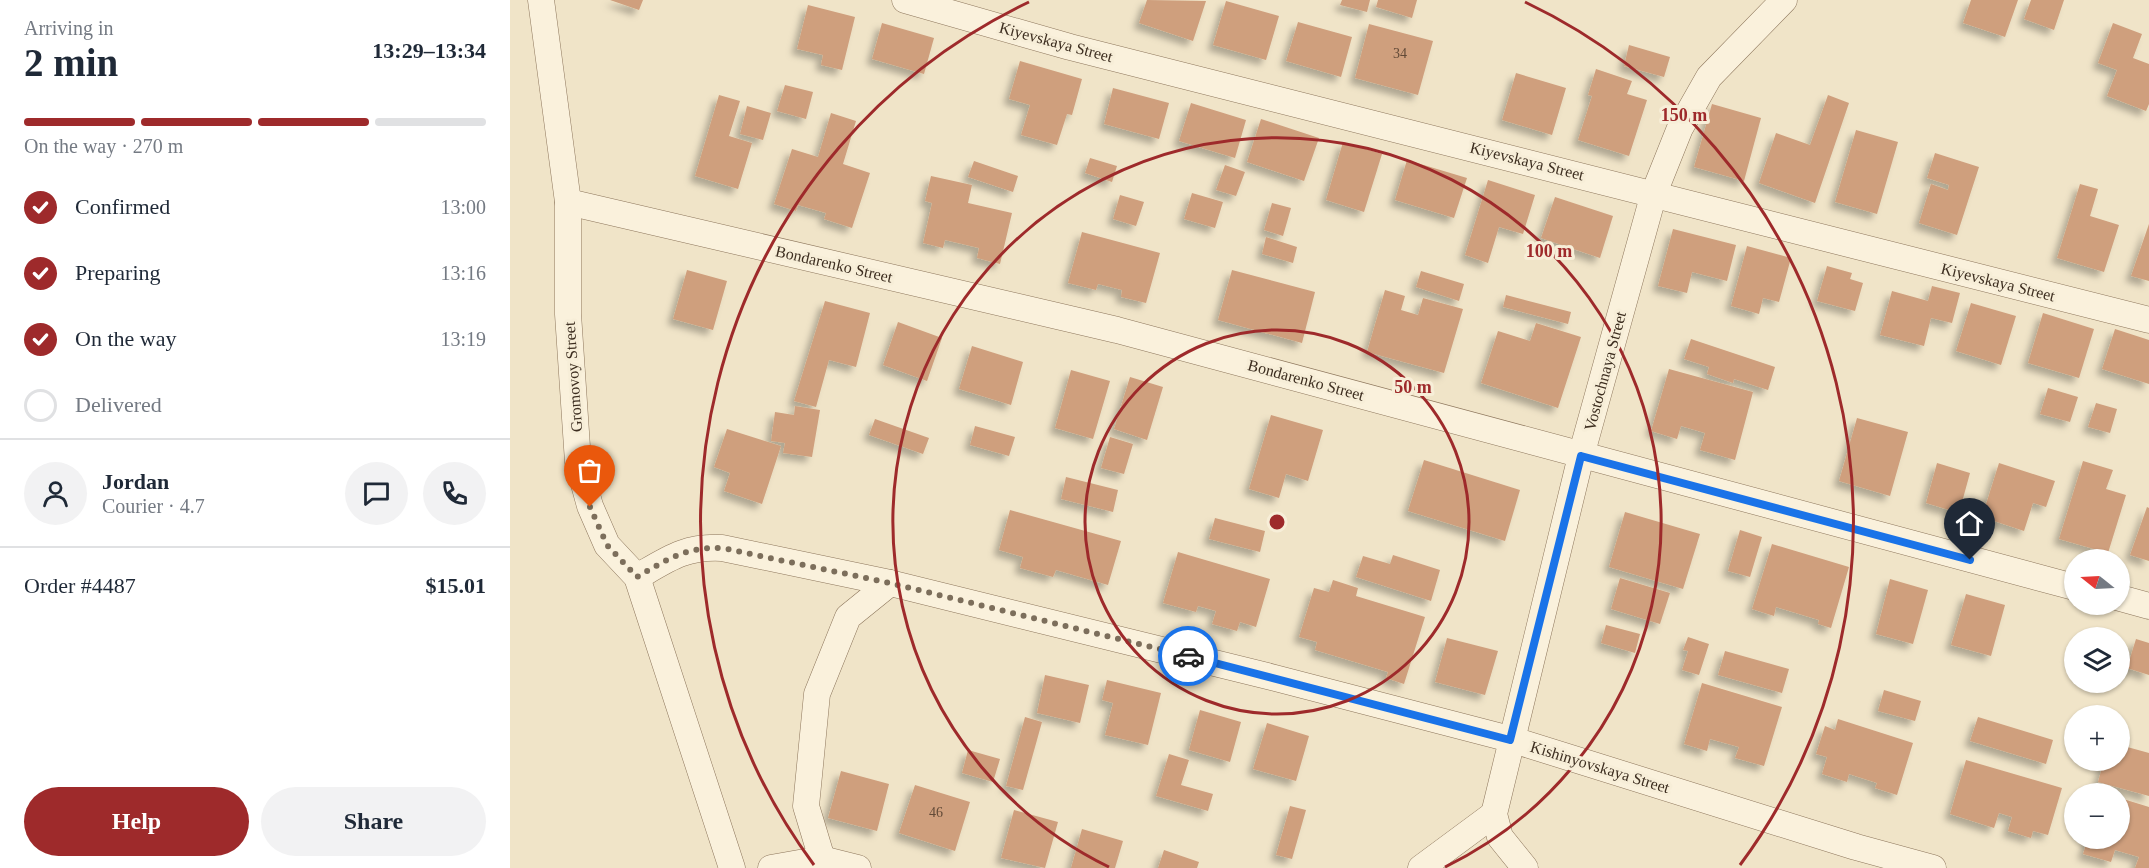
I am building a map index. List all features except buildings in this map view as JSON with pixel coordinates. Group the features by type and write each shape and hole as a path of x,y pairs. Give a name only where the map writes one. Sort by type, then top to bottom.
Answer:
{"street":[{"name":"Gromovoy Street","path":"541,0 568,202 568,314 578,462 590,507 607,545 637,577 732,868"},
{"name":"Kiyevskaya Street","path":"905,0 1070,47 2149,320"},
{"name":"Vostochnaya Street","path":"1494,814 1510,740 1581,456 1654,193 1680,128 1709,77 1784,0"},
{"name":"Bondarenko Street","path":"568,202 1117,330 2064,583"},
{"name":"Kishinyovskaya Street","path":"637,577 675,556 698,547 722,548 890,583 1275,678 1510,740 1856,847 1933,868"},
{"path":"822,859 806,806 817,694 848,616 890,583"},
{"path":"2130,601 2149,606"},
{"path":"1421,868 1494,814 1500,837 1525,868"},
{"path":"771,868 822,859 858,868"}],"way so far":[{"path":"590,507 607,545 637,577 675,556 698,547 722,548 890,583 1188,656"}],"route":[{"path":"1188,656 1510,740 1581,456 1970,560"}]}
